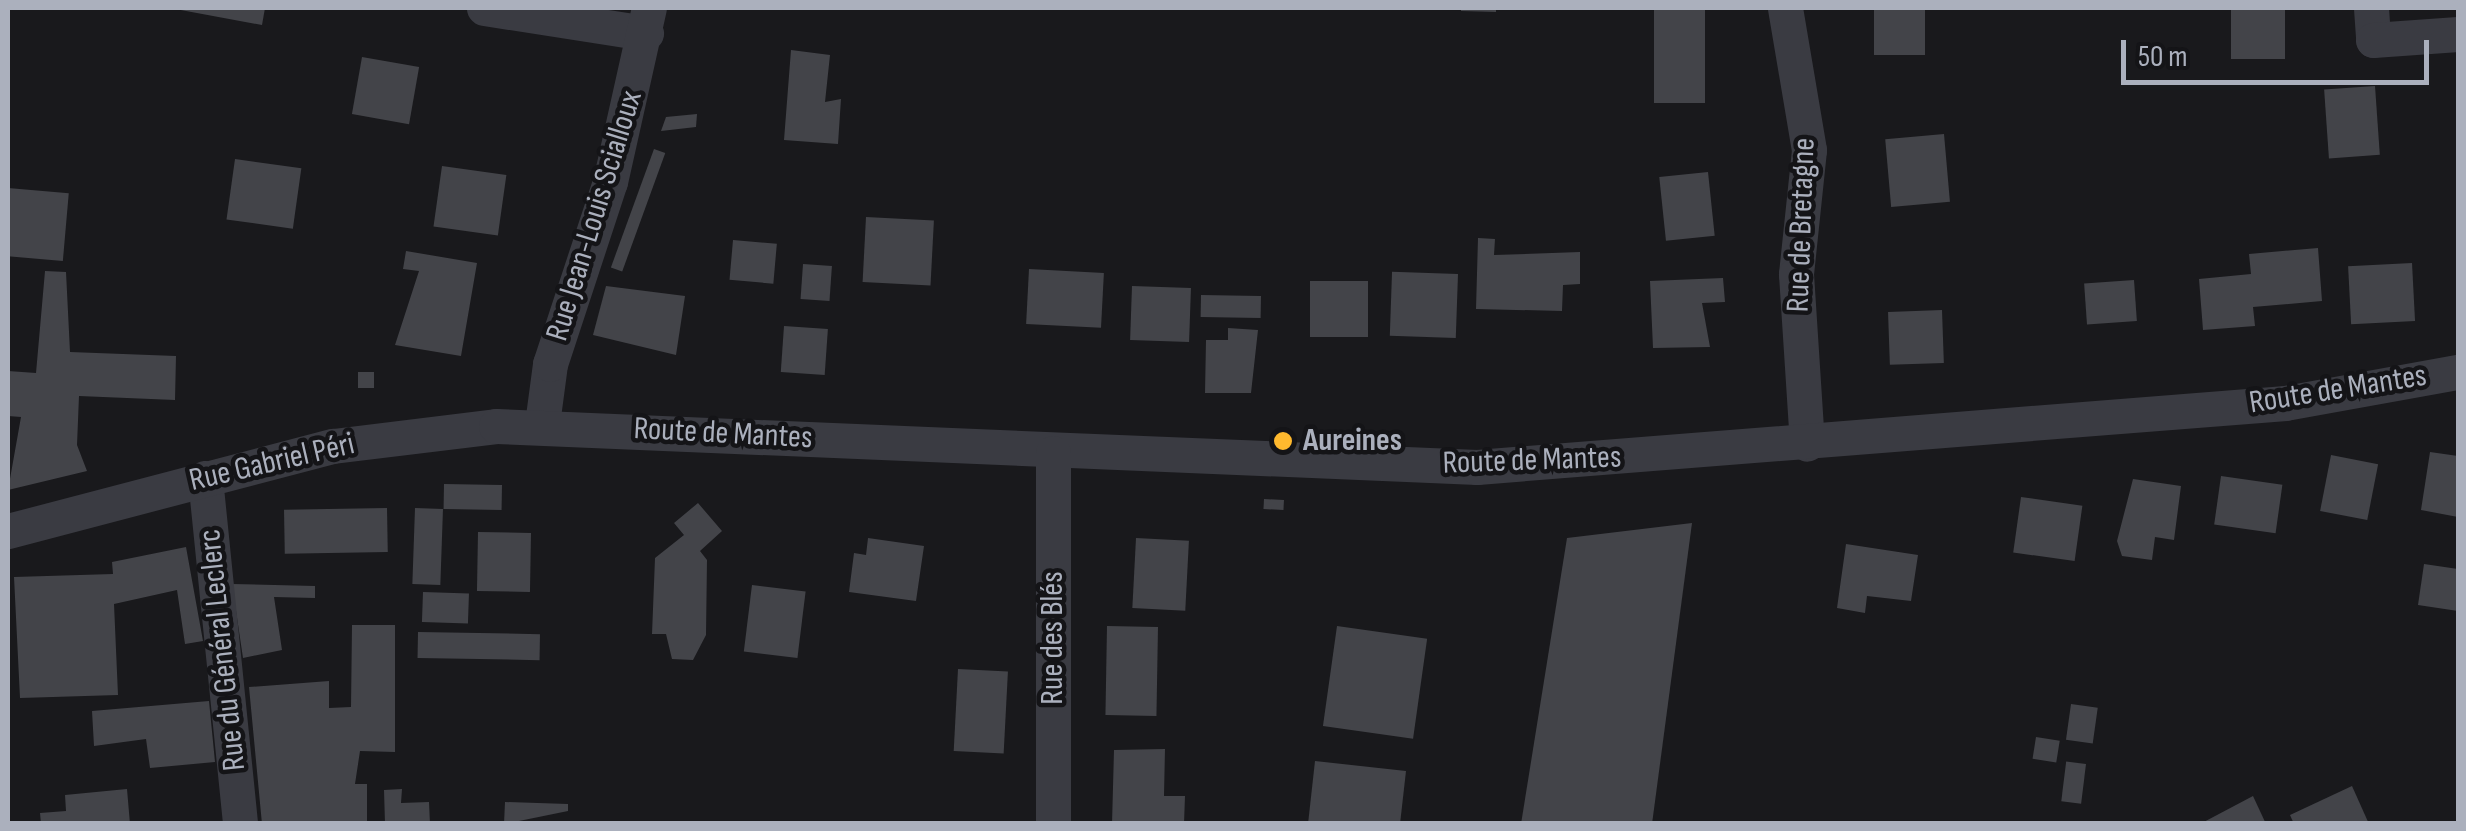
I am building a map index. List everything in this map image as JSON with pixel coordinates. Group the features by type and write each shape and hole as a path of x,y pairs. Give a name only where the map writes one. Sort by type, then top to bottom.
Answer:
{"street":[{"path":"484,8 648,20"},
{"name":"Rue de Bretagne","path":"1786,8 1810,150 1796,274 1807,444"},
{"path":"2371,8 2373,40 2458,34"},
{"name":"Rue Jean-Louis Scialloux","path":"542,424 550,364 610,182 648,20"},
{"name":"Route de Mantes","path":"542,424 1053,453 1477,467 1807,444 2285,403 2458,372"},
{"name":"Rue Gabriel Péri","path":"8,531 333,446 542,424"},
{"name":"Rue des Blés","path":"1053,453 1053,824"},
{"name":"Rue du Général Leclerc","path":"205,478 240,824"}],"building":[{"path":"170,8 265,8 262,25"},
{"path":"1496,8 1496,12 1461,11"},
{"path":"1654,8 1705,8 1705,103 1654,103"},
{"path":"1874,8 1925,8 1925,55 1874,55"},
{"path":"2231,8 2285,8 2285,59 2231,59"},
{"path":"791,50 830,55 825,102 841,99 838,144 784,140"},
{"path":"362,57 419,67 409,124 352,114"},
{"path":"2375,86 2380,155 2329,158 2324,90"},
{"path":"697,114 696,127 661,131 666,117"},
{"path":"1944,134 1950,202 1891,207 1885,139"},
{"path":"654,149 665,153 622,272 611,267"},
{"path":"235,159 301,168 293,229 227,219"},
{"path":"442,166 506,175 498,235 434,226"},
{"path":"1708,172 1715,236 1666,241 1659,177"},
{"path":"8,188 69,193 63,261 8,256"},
{"path":"866,217 934,221 931,285 863,282"},
{"path":"1478,238 1495,239 1494,255 1580,252 1580,284 1563,285 1562,311 1476,309"},
{"path":"733,240 777,244 773,284 730,280"},
{"path":"2318,248 2322,301 2253,307 2255,326 2203,330 2199,279 2251,274 2249,254"},
{"path":"406,251 477,263 461,356 395,345 419,271 403,269"},
{"path":"2412,263 2415,321 2351,324 2348,266"},
{"path":"803,264 832,266 829,301 801,299"},
{"path":"1029,269 1104,273 1101,328 1026,324"},
{"path":"45,271 66,272 70,352 176,356 175,400 79,396 77,445 87,471 8,490 21,417 8,416 8,371 36,373"},
{"path":"1392,272 1458,274 1456,338 1390,336"},
{"path":"1723,278 1725,302 1702,303 1710,347 1653,348 1650,281"},
{"path":"2134,280 2137,321 2087,324 2084,283"},
{"path":"1310,281 1368,281 1368,337 1310,337"},
{"path":"606,286 685,296 676,355 593,335"},
{"path":"1132,286 1191,288 1189,342 1130,340"},
{"path":"1201,295 1261,296 1261,318 1201,317"},
{"path":"1942,310 1944,363 1890,365 1888,312"},
{"path":"784,326 828,329 825,375 781,372"},
{"path":"1228,328 1258,330 1251,393 1205,393 1206,340 1228,340"},
{"path":"358,372 374,372 374,388 358,388"},
{"path":"2430,452 2458,456 2458,517 2421,510"},
{"path":"2331,455 2378,464 2367,520 2320,511"},
{"path":"2221,476 2282,485 2276,533 2214,525"},
{"path":"2133,479 2181,486 2174,540 2155,537 2152,560 2122,556 2117,541"},
{"path":"444,484 502,485 502,510 444,509"},
{"path":"2021,497 2082,506 2075,561 2013,552"},
{"path":"1264,499 1284,500 1283,510 1263,509"},
{"path":"698,503 722,531 700,551 707,560 706,635 693,660 672,659 666,634 652,634 655,558 684,535 674,523"},
{"path":"387,508 388,552 285,554 284,510"},
{"path":"415,508 443,509 440,585 412,584"},
{"path":"1692,523 1652,824 1521,824 1567,538"},
{"path":"478,532 531,533 530,592 477,591"},
{"path":"868,538 924,546 916,601 849,592 854,553 866,555"},
{"path":"1136,538 1189,541 1185,611 1132,608"},
{"path":"1846,544 1918,555 1911,601 1867,596 1865,613 1837,608"},
{"path":"186,547 203,641 185,644 177,590 114,604 118,695 20,698 14,577 113,574 112,562"},
{"path":"2424,564 2458,569 2458,611 2418,605"},
{"path":"232,584 315,586 315,598 274,597 282,650 243,658"},
{"path":"752,585 806,592 797,658 744,652"},
{"path":"423,592 469,594 468,624 422,622"},
{"path":"352,625 395,625 395,752 360,751 355,784 367,784 367,823 262,824 249,687 329,681 329,708 351,707"},
{"path":"1107,626 1158,627 1156,716 1105,715"},
{"path":"1337,626 1427,639 1413,739 1323,726"},
{"path":"418,632 540,634 540,660 418,658"},
{"path":"958,669 1008,672 1004,754 954,751"},
{"path":"209,701 215,762 150,768 146,739 94,746 92,711"},
{"path":"2071,704 2098,708 2093,743 2066,740"},
{"path":"2036,737 2060,741 2056,762 2033,759"},
{"path":"1165,749 1164,796 1185,796 1184,824 1112,824 1114,750"},
{"path":"1315,761 1406,771 1400,824 1308,824"},
{"path":"2066,762 2086,764 2081,804 2061,801"},
{"path":"2352,786 2369,824 2294,824 2290,815"},
{"path":"127,789 130,824 41,824 40,813 66,811 65,795"},
{"path":"402,789 401,803 429,802 430,824 385,824 384,790"},
{"path":"2253,796 2266,824 2200,824"},
{"path":"505,802 568,804 568,811 504,824"}],"place":[{"name":"Aureines","path":"1283,441"}]}
